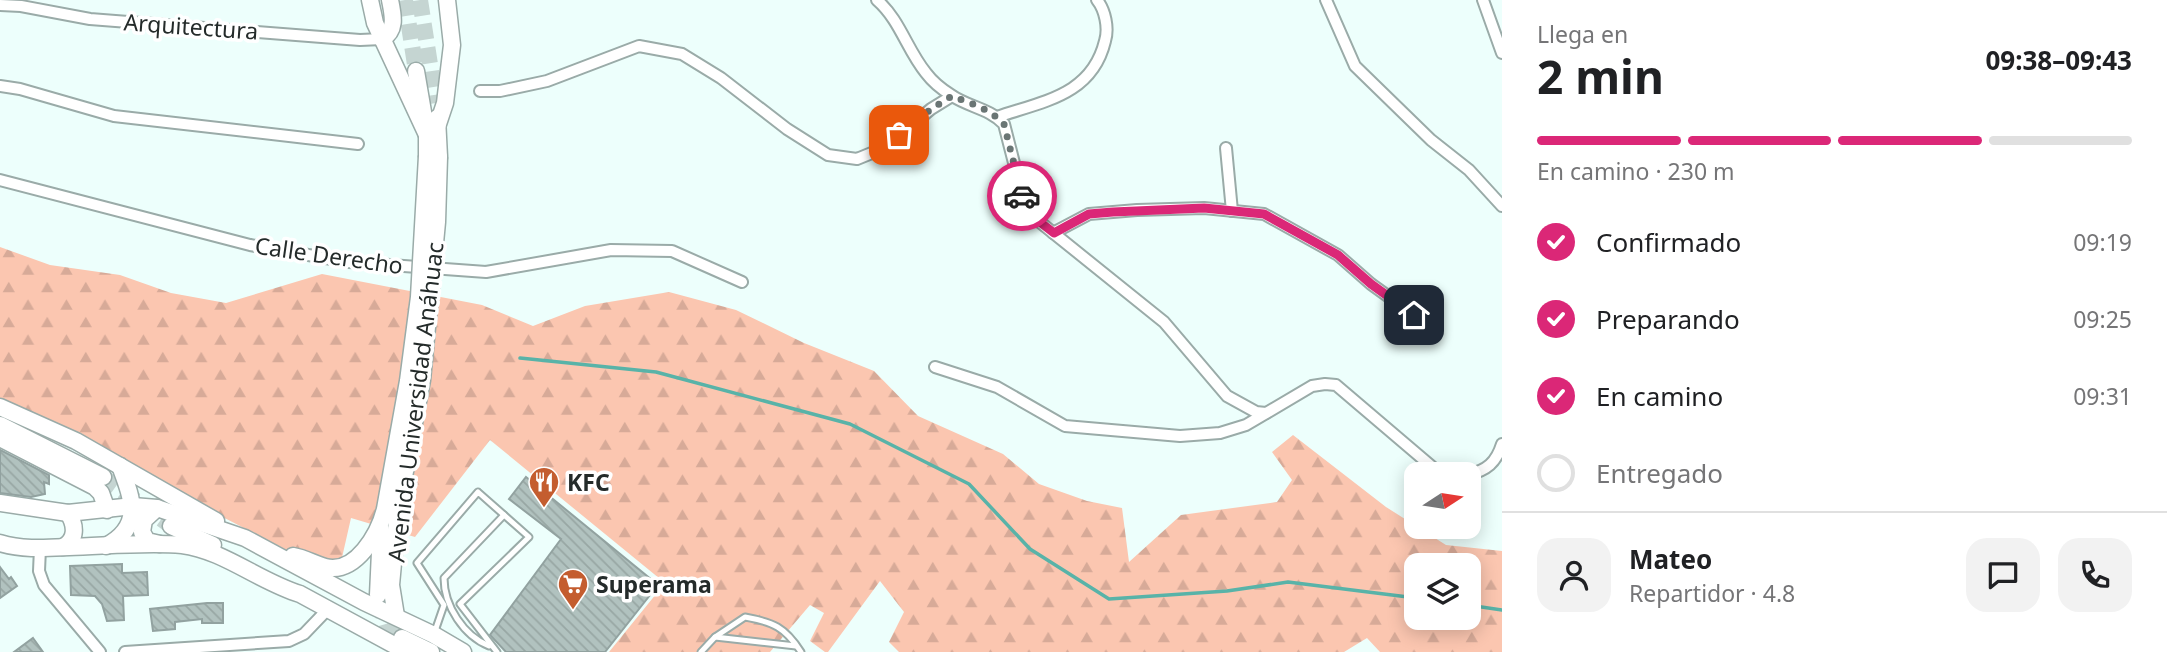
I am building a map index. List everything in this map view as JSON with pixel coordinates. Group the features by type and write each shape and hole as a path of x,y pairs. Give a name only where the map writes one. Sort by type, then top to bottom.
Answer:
{"main road":[{"path":"370,0 382,39 432,131"},
{"path":"382,39 389,35 392,27 390,0"},
{"path":"432,131 445,103 452,44 447,0"},
{"name":"Avenida Universidad Anáhuac","path":"416,71 432,131"},
{"name":"Avenida Universidad Anáhuac","path":"280,556 304,558 325,567 340,566 369,546 388,514 422,380 438,222 432,131 436,103"},
{"path":"0,407 76,441 245,538 463,652"},
{"path":"0,425 103,477"},
{"path":"0,438 95,487 101,493 107,510"},
{"path":"106,546 117,540 130,523 133,506 120,466"},
{"path":"0,503 68,513 133,506 157,508 245,538"},
{"path":"157,508 144,520 142,532 148,541 203,549 282,588 300,593"},
{"path":"63,547 69,544 74,532 68,513"},
{"path":"378,596 388,514"},
{"name":"Avenida Universidad Anáhuac","path":"388,514 391,584 397,617"},
{"path":"171,526 212,544 327,610 405,645 430,652"},
{"path":"0,543 12,547 40,548 160,544"}],"street":[{"path":"877,0 889,10 926,73 952,96 978,106 1004,124 1023,198 1036,219 1164,322 1227,396 1256,412 1266,413"},
{"path":"997,117 1060,96 1085,80 1101,57 1107,34 1103,7 1097,0"},
{"path":"1326,0 1355,66 1432,140 1469,170 1502,206"},
{"path":"1483,0 1502,53"},
{"name":"Arquitectura","path":"0,5 21,6 90,19 360,40 382,39"},
{"path":"480,91 500,91 547,81 639,46 682,54 721,78 787,130 828,155 857,159 884,148 931,109 952,96"},
{"path":"0,86 20,89 114,116 358,144"},
{"path":"1227,148 1232,211"},
{"name":"Calle Derecho","path":"0,180 250,245 349,262 486,272 611,250 672,251 741,282"},
{"path":"1054,233 1089,214 1204,208 1264,214 1338,255 1371,284 1414,315"},
{"path":"934,367 997,387 1065,426 1180,436 1220,433 1246,425 1312,386 1336,385 1426,462"},
{"path":"1481,470 1499,456 1502,444"},
{"path":"40,548 39,571 44,585 100,652"},
{"path":"125,652 289,641 304,634 327,610"}],"lane":[{"path":"447,605 460,604 529,537 478,492 417,563 454,615 472,638 494,650"},
{"path":"434,635 447,605 444,578 504,515"},
{"path":"460,604 494,650"},
{"path":"701,652 715,637 745,617 777,625 799,649"},
{"path":"715,637 799,649"}],"green space":[{"path":"0,247 50,265 120,275 171,293 226,303 322,274 482,305 533,326 585,306 669,292 736,310 804,343 874,371 918,416 1003,454 1039,484 1087,501 1122,508 1129,562 1181,515 1277,502 1292,480 1272,452 1293,435 1404,518 1404,539 1437,539 1446,545 1502,551 1502,652 1380,652 1367,638 1344,652 899,652 889,642 904,612 880,581 828,652 810,641 824,613 810,605 770,652 609,652 665,583 490,440 415,537 351,518 341,562 306,560 0,402"}],"building":[{"path":"0,450 49,475 49,484 44,482 45,494 31,497 0,493"},
{"name":"Superama","path":"526,477 658,585 605,652 506,652 490,635 561,539 509,499"},
{"path":"122,564 122,573 147,572 148,595 123,596 124,620 107,621 102,604 95,596 71,595 70,566"},
{"path":"0,567 17,586 0,598"},
{"path":"223,603 223,623 202,623 202,619 175,622 175,629 153,631 150,609"},
{"path":"33,638 43,652 14,652"}],"waterway":[{"path":"520,358 656,372 850,424 969,484 1030,549 1109,599 1227,591 1288,582 1404,596"},
{"path":"1481,607 1502,610"}],"tunnel":[{"path":"405,0 416,71"},
{"path":"420,0 436,103"},
{"path":"103,477 171,526"},
{"path":"379,601 386,625 402,638"}],"way so far":[{"path":"899,135 952,96 978,106 1004,124 1022,196"}],"place":[{"name":"KFC","path":"544,509"},
{"name":"Superama","path":"573,611"}],"route":[{"path":"1022,196 1036,219 1054,233 1089,214 1204,208 1264,214 1338,255 1371,284 1414,315"}]}
